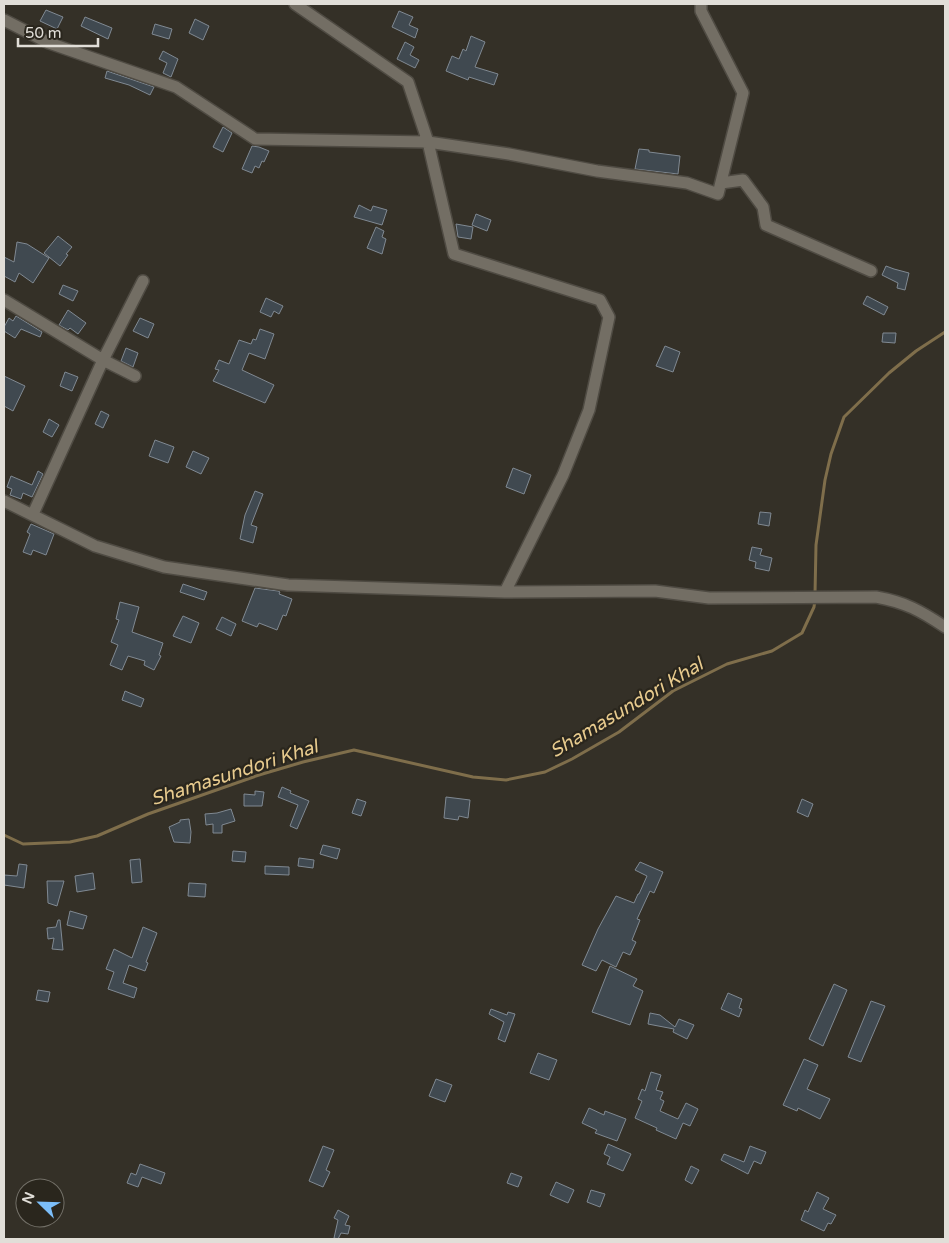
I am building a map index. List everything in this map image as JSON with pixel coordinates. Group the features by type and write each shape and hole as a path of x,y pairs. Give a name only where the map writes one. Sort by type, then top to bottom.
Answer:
{"street":[{"path":"295,4 408,82 428,142 454,254 600,300 609,317 589,410 563,475 505,592"},
{"path":"4,20 49,43 176,87 255,139 428,142 687,183 718,194 743,93 701,11 701,4"},
{"path":"721,183 743,180 763,207 766,225 871,271"},
{"path":"33,514 103,360 143,281"},
{"path":"4,300 103,360 135,376"},
{"path":"4,501 95,546 164,567 288,585 505,592 655,591 709,598 876,597 896,600 921,612 945,627"}],"building":[{"path":"46,10 63,17 57,29 40,21"},
{"path":"399,11 413,17 409,25 418,29 415,38 392,27"},
{"path":"85,17 112,28 108,39 81,26"},
{"path":"195,19 209,26 203,40 189,33"},
{"path":"155,24 172,29 169,39 152,34"},
{"path":"471,36 485,42 475,67 498,74 494,85 469,77 468,80 446,71 452,56 459,59 463,49 466,51"},
{"path":"405,42 414,47 410,55 419,60 415,68 397,59"},
{"path":"163,51 178,59 171,77 163,73 167,63 159,59"},
{"path":"107,71 154,87 150,95 129,85 105,78"},
{"path":"223,127 232,133 223,152 213,147"},
{"path":"252,146 269,151 264,162 262,161 259,168 255,166 252,173 242,169"},
{"path":"639,149 680,156 678,174 635,169"},
{"path":"359,205 371,211 373,206 387,210 382,225 354,217"},
{"path":"476,214 491,220 487,231 472,225"},
{"path":"456,224 473,227 471,239 458,237"},
{"path":"376,227 384,231 382,237 386,239 382,254 367,248"},
{"path":"58,236 72,247 60,266 44,253"},
{"path":"17,242 27,244 49,258 33,283 19,273 15,282 4,276 4,257 14,262"},
{"path":"886,266 909,273 905,290 897,288 898,283 882,275"},
{"path":"63,285 78,291 73,301 59,294"},
{"path":"867,296 888,307 884,315 863,304"},
{"path":"266,298 283,306 279,314 274,311 271,317 260,312"},
{"path":"68,310 86,323 78,334 70,328 68,330 59,325"},
{"path":"16,316 42,332 40,337 21,329 15,338 4,331 9,318 13,321"},
{"path":"140,318 154,324 148,338 133,331"},
{"path":"260,329 274,334 265,359 249,353 242,370 274,385 265,403 213,381 219,370 215,369 219,360 229,364 239,340 251,344 253,339 256,340"},
{"path":"883,333 896,333 895,343 882,342"},
{"path":"665,346 680,352 673,372 656,366"},
{"path":"126,348 138,353 133,367 121,361"},
{"path":"65,372 78,377 72,391 60,386"},
{"path":"4,376 25,386 13,411 4,406"},
{"path":"101,411 109,415 103,428 95,424"},
{"path":"49,419 59,425 52,437 43,432"},
{"path":"155,440 174,447 168,463 149,456"},
{"path":"193,451 209,458 201,474 186,467"},
{"path":"513,468 531,475 524,494 506,487"},
{"path":"38,471 43,474 32,497 23,493 21,499 10,495 12,489 7,487 11,476 32,485"},
{"path":"255,491 263,494 251,525 257,527 253,543 240,539 245,515"},
{"path":"760,512 771,513 769,526 758,524"},
{"path":"31,524 54,534 46,555 33,550 31,555 23,552 30,534 27,532"},
{"path":"752,547 762,549 760,555 772,558 769,571 755,568 756,562 749,560"},
{"path":"183,584 207,592 204,600 180,592"},
{"path":"255,588 278,591 280,592 279,594 292,599 286,616 283,615 277,630 259,623 257,627 242,621"},
{"path":"120,602 139,607 132,632 163,643 159,655 161,656 154,670 144,665 145,661 128,656 122,670 110,665 118,645 111,642 119,620 116,619"},
{"path":"183,616 199,623 191,643 173,636"},
{"path":"222,617 236,624 231,636 216,629"},
{"path":"125,691 144,699 141,707 122,700"},
{"path":"282,787 291,791 290,793 309,801 297,829 290,826 298,805 278,797"},
{"path":"255,791 264,792 262,806 244,806 244,794 255,795"},
{"path":"446,797 470,800 468,818 459,816 458,820 444,818"},
{"path":"357,799 366,802 361,816 352,813"},
{"path":"802,799 813,804 808,817 797,812"},
{"path":"231,809 235,821 222,825 222,833 213,833 213,824 206,825 205,814"},
{"path":"189,819 190,843 174,842 169,827 180,822 180,820"},
{"path":"323,845 340,849 337,859 320,854"},
{"path":"233,851 246,852 245,862 232,861"},
{"path":"299,858 314,860 313,868 298,866"},
{"path":"140,859 142,882 132,883 130,860"},
{"path":"640,862 663,872 654,893 650,891 637,919 640,920 632,940 636,942 630,955 623,952 616,967 602,960 596,971 582,965 598,929 616,896 634,903 647,876 635,870"},
{"path":"19,864 27,865 24,888 4,885 4,875 17,876"},
{"path":"265,866 289,867 289,875 265,874"},
{"path":"93,873 95,889 77,892 75,876"},
{"path":"47,881 64,881 57,906 48,903"},
{"path":"189,883 206,884 205,897 188,896"},
{"path":"70,911 87,916 83,929 67,925"},
{"path":"58,920 60,920 63,950 52,949 54,938 48,939 47,928 56,927"},
{"path":"143,927 157,933 146,962 148,963 145,971 129,965 123,983 137,988 134,998 108,989 114,972 106,969 114,949 132,958"},
{"path":"610,966 637,979 633,986 643,991 630,1025 592,1012"},
{"path":"834,984 847,990 823,1046 809,1039"},
{"path":"38,990 50,992 48,1002 36,1000"},
{"path":"728,993 742,999 739,1008 742,1009 739,1017 721,1009"},
{"path":"871,1001 885,1006 861,1062 848,1057"},
{"path":"491,1009 507,1015 508,1012 515,1014 505,1042 498,1039 504,1022 489,1014"},
{"path":"650,1013 660,1015 675,1027 679,1019 694,1025 687,1039 673,1032 674,1029 648,1024"},
{"path":"538,1053 557,1060 549,1080 530,1073"},
{"path":"804,1059 818,1065 807,1089 830,1099 820,1119 798,1108 797,1111 783,1105"},
{"path":"651,1072 661,1075 656,1090 663,1092 660,1099 664,1101 660,1111 678,1119 686,1103 698,1109 690,1126 683,1123 676,1139 635,1118 642,1101 638,1099 642,1089 645,1091"},
{"path":"436,1079 452,1085 445,1102 429,1096"},
{"path":"589,1108 604,1115 605,1111 626,1119 617,1141 595,1133 597,1130 582,1123"},
{"path":"608,1144 631,1154 623,1171 607,1164 610,1157 604,1154"},
{"path":"323,1146 334,1150 326,1170 330,1172 323,1187 309,1181"},
{"path":"750,1146 766,1152 761,1164 754,1161 748,1174 721,1160 724,1154 744,1162"},
{"path":"140,1164 165,1173 161,1184 142,1177 138,1187 127,1183 131,1173 136,1175"},
{"path":"691,1166 699,1170 692,1184 685,1180"},
{"path":"511,1173 522,1177 518,1187 507,1183"},
{"path":"556,1182 574,1190 568,1203 550,1195"},
{"path":"591,1190 605,1194 600,1207 587,1202"},
{"path":"817,1192 829,1198 823,1209 836,1215 831,1224 828,1223 824,1231 801,1220 805,1210 808,1212"},
{"path":"338,1210 349,1216 345,1225 350,1226 348,1234 341,1233 338,1239 334,1238 338,1220 334,1218"}],"waterway":[{"name":"Shamasundori Khal","path":"815,594 816,545 825,480 831,454 844,417 889,373 916,351 945,332"},
{"name":"Shamasundori Khal","path":"4,835 23,844 70,842 97,836 148,814 259,775 354,750 473,777 506,780 545,772 619,732 673,691 727,664 772,651 802,633 814,607 815,600"}]}
